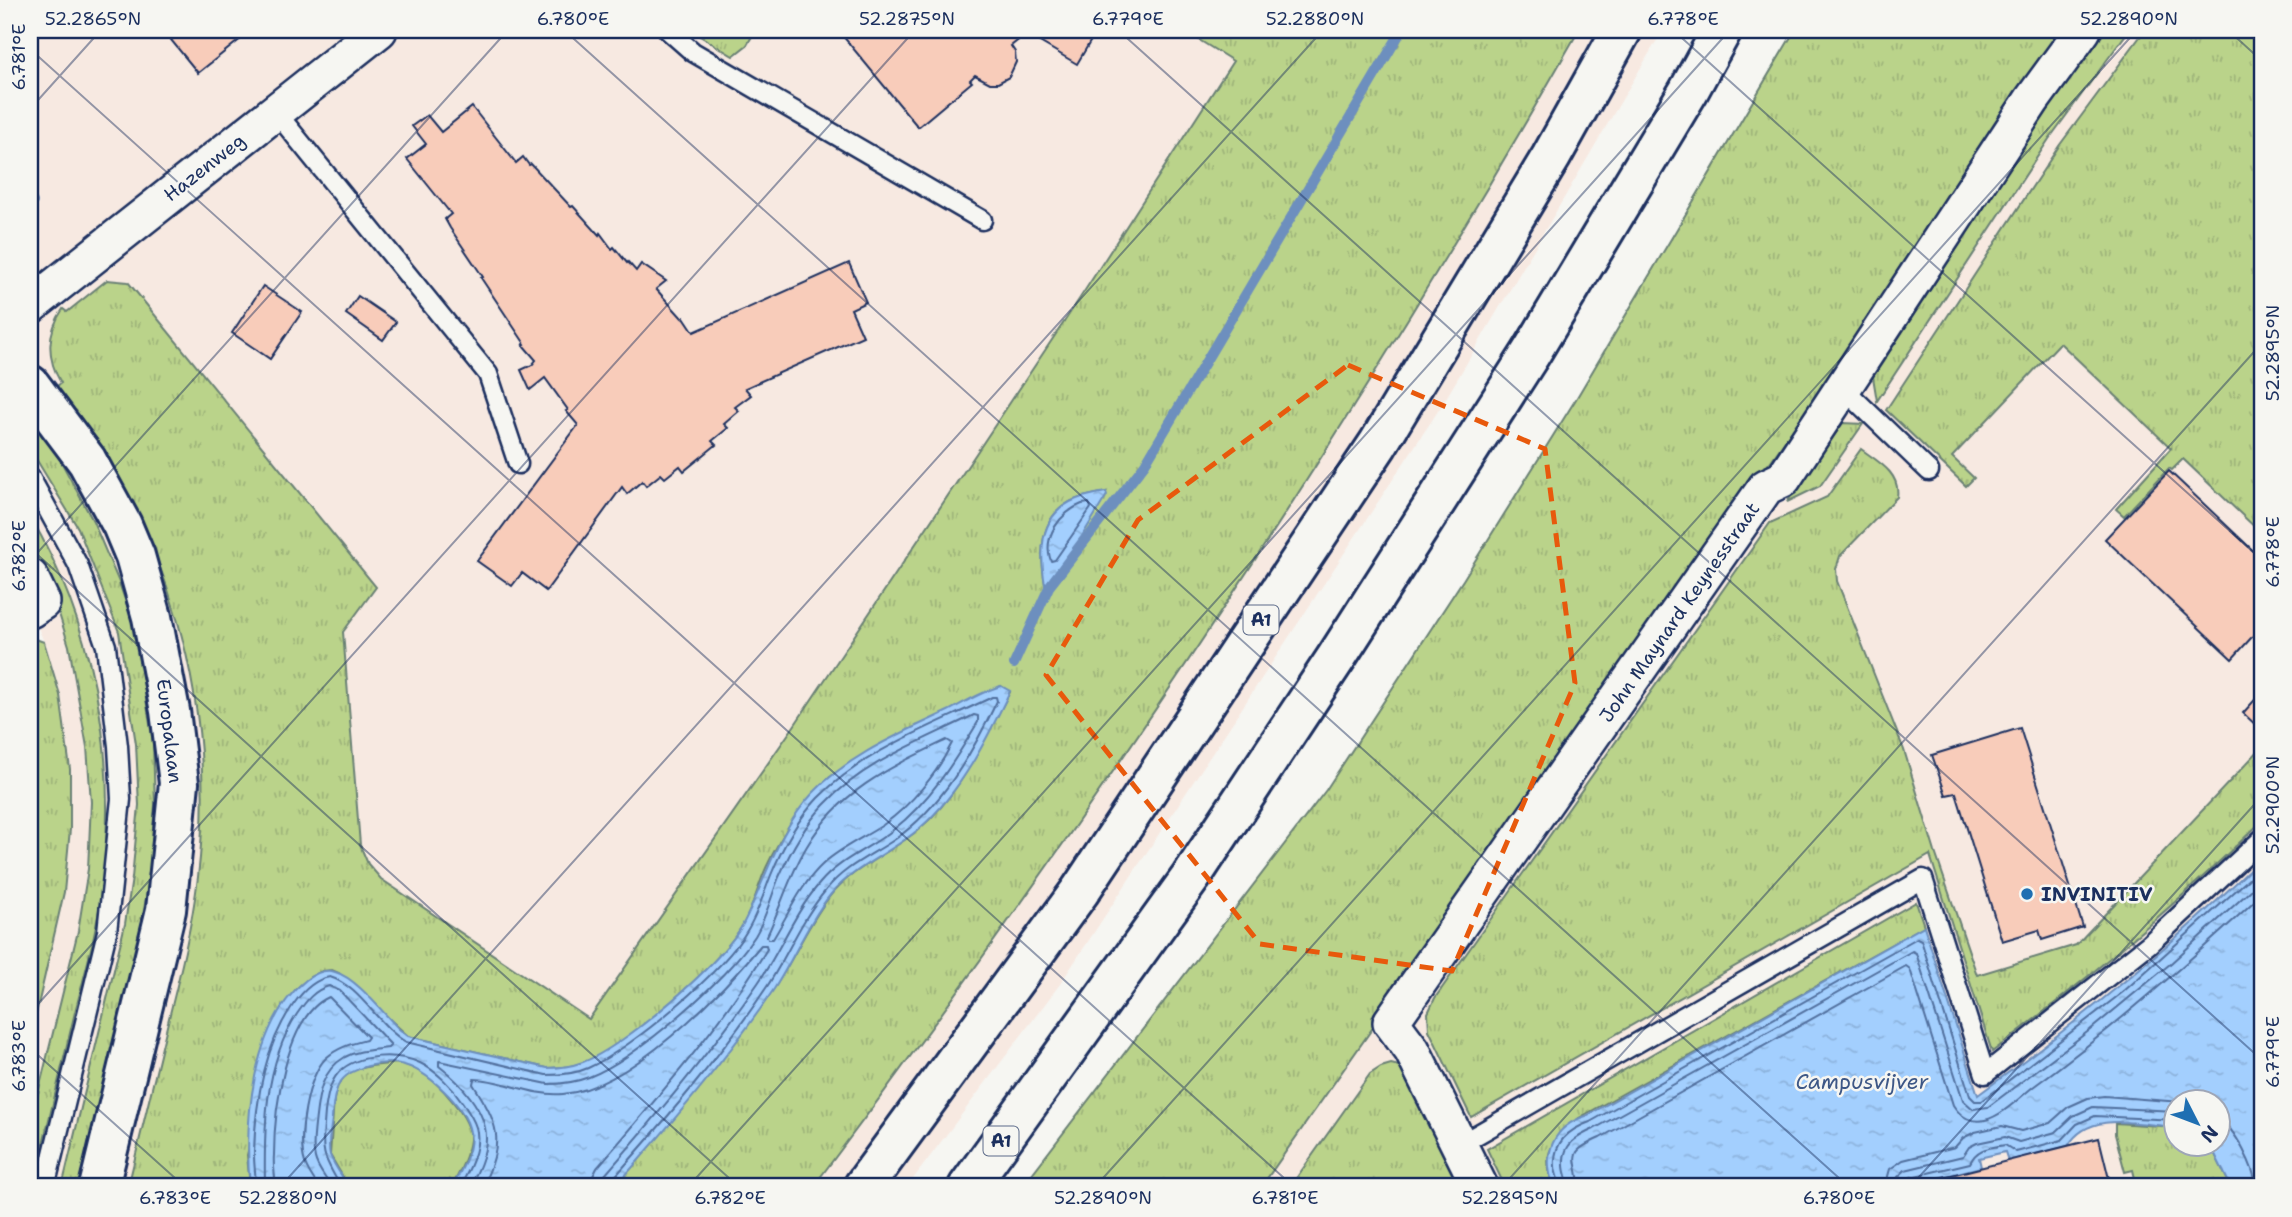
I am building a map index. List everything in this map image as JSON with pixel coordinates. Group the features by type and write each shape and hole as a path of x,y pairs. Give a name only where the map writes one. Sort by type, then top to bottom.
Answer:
{"main road":[{"name":"A1","path":"863,1187 1080,891 1378,444 1551,157 1622,30"},
{"name":"A1","path":"968,1187 1191,877 1336,658 1531,353 1688,92 1721,30"},
{"name":"A1","path":"1688,92 1731,30"},
{"name":"Europalaan","path":"30,385 87,461 122,525 135,556 152,617 170,711 179,783 166,910 99,1187"}],"street":[{"name":"Hazenweg","path":"30,306 379,30"},
{"name":"John Maynard Keynesstraat","path":"1459,1145 1412,1049 1391,1022 1766,487 1783,479 2032,100 2083,30"},
{"path":"1459,1145 1480,1187"}],"lane":[{"path":"668,30 694,52 982,220"},
{"path":"275,111 488,373 518,464"},
{"path":"1843,388 1929,471"},
{"path":"30,477 78,565 106,646 118,746 121,799 107,932 45,1187"},
{"path":"1459,1145 1923,879 1985,1074 2149,944 2262,839"}],"highlighted area":[{"path":"1348,365 1545,449 1575,683 1452,971 1260,944 1046,675 1138,520"}],"shaded area":[{"path":"30,30 1663,30 1442,405 1060,984 907,1187 30,1187 30,1040 64,892 70,829 70,769 60,695 44,642 30,609"},
{"path":"1808,30 2262,30 2262,1187 1048,1187 1527,546"}],"green space":[{"path":"690,30 755,31 747,45 733,56"},
{"path":"1183,30 1579,30 1402,328 1215,621 1018,907 813,1187 615,1187 696,1092 754,1017 830,896 861,868 919,829 947,799 970,765 1010,692 1001,686 830,777 810,797 786,831 766,868 745,921 729,944 669,1004 602,1053 575,1065 547,1068 408,1036 339,973 332,970 322,971 296,989 283,1008 247,1155 250,1187 128,1187 181,968 198,877 202,811 200,745 192,681 177,617 155,556 128,496 96,440 57,386 61,383 53,364 50,345 54,327 63,309 67,312 107,280 128,282 376,587 343,632 360,845 368,864 381,879 589,1019 794,726 1080,298 1233,61","holes":["1106,492 1045,584 1042,550 1051,519 1058,510 1072,501"]},
{"path":"1795,30 2061,30 2013,95 1797,424 1261,1187 1022,1187 1326,790 1463,580 1576,399"},
{"path":"2106,30 2129,30 2049,139 1877,401 1873,377 2051,105"},
{"path":"2145,30 2262,30 2262,534 2183,459 2172,470 2169,468 2124,516 2116,509 2171,448 2060,343 1952,457 1974,478 1966,486 1886,410 2059,146"},
{"path":"30,417 57,454 93,521 118,580 135,628 153,743 155,805 149,880 141,928 78,1187 62,1187 125,924 139,805 136,744 119,632 78,528 30,449"},
{"path":"1843,423 1863,424 1820,486 1787,502"},
{"path":"1861,449 1892,474 1897,497 1840,556 1836,569 1837,581 1904,750 1977,975 2076,945 2262,747 2262,821 2131,941 1992,1052 1930,855 1471,1117 1429,1030 1428,1013 1435,998 1770,523 1827,497"},
{"path":"30,516 52,557 84,643 102,733 107,826 96,925 32,1187 30,1126 78,931 88,869 91,802 87,747 69,646 56,604 30,546"},
{"path":"30,637 44,642 60,695 70,769 70,829 64,892 30,1040"},
{"path":"1916,902 1924,926 1579,1118 1556,1141 1549,1155 1548,1164 1554,1187 1505,1187 1487,1149"},
{"path":"398,1063 417,1070 435,1083 466,1121 469,1146 452,1187 349,1187 330,1155 334,1099 337,1087 344,1077 354,1070"},
{"path":"1391,1064 1403,1067 1467,1187 1290,1187 1370,1074"},
{"path":"2115,1123 2162,1126 2162,1158 2217,1158 2231,1187 2137,1187 2133,1170 2125,1172 2115,1134"}],"water":[{"path":"1106,492 1107,495 1082,536 1045,585 1042,550 1052,518 1074,500"},
{"path":"1001,686 1010,691 982,746 948,798 920,828 852,875 831,894 815,916 774,989 737,1041 678,1115 615,1187 452,1187 470,1146 467,1122 453,1100 432,1081 410,1067 392,1063 372,1065 354,1071 343,1078 336,1090 329,1151 349,1187 250,1187 248,1134 255,1076 273,1022 288,999 306,980 327,971 343,976 361,988 408,1036 547,1068 583,1062 622,1039 671,1002 732,940 743,924 790,823 827,779 876,746"},
{"name":"Campusvijver","path":"2262,858 2262,1187 2231,1187 2217,1158 2232,1158 2232,1088 2162,1088 2162,1125 2132,1122 2102,1123 2077,1134 2068,1146 2008,1161 2005,1152 1979,1158 1981,1167 1902,1187 1554,1187 1550,1175 1550,1153 1558,1134 1565,1127 1924,926 1978,1095 2052,1039 2195,921"}],"building":[{"path":"184,30 252,30 198,73 171,40"},
{"path":"849,30 929,30 935,37 944,30 1097,30 1077,64 1026,34 1011,46 1016,62 1009,77 998,83 990,83 975,75 970,80 972,82 918,127 842,35"},
{"path":"472,107 516,163 523,157 531,164 627,263 636,271 641,264 666,281 656,289 682,318 684,317 694,332 849,263 866,302 851,309 863,336 745,388 751,395 735,407 739,411 724,424 728,428 712,441 716,445 684,471 680,466 665,478 661,474 646,486 642,481 627,494 622,487 546,591 522,573 512,586 477,561 578,425 545,378 530,390 521,370 536,360 523,345 525,344 450,228 445,219 451,214 407,159 426,144 412,126 427,115 441,132"},
{"path":"263,286 302,312 270,359 232,333"},
{"path":"358,296 396,322 383,340 346,314"},
{"path":"2169,471 2262,559 2262,626 2232,659 2105,539"},
{"path":"2262,692 2262,731 2243,713"},
{"path":"2020,728 2083,927 2042,940 2039,930 2002,941 1956,793 1946,795 1932,755"},
{"path":"2099,1138 2111,1187 1904,1187"}],"waterway":[{"path":"1014,664 1049,587 1145,464 1402,30"},
{"path":"30,197 33,202"}],"place":[{"name":"INVINITIV","path":"2027,894"}]}
